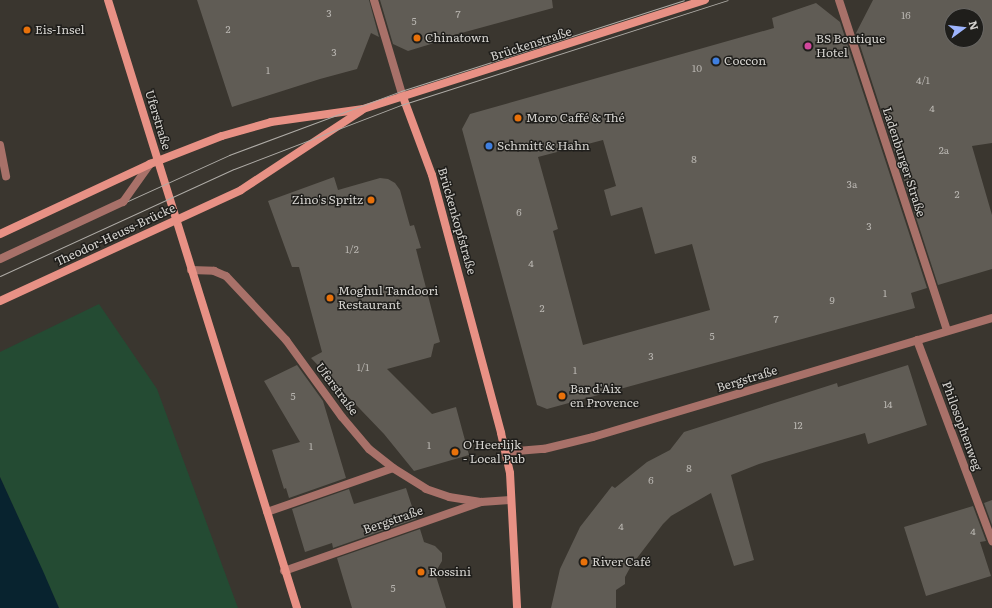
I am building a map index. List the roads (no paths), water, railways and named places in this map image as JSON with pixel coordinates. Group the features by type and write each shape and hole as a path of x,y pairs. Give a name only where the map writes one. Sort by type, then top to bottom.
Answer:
{"main road":[{"name":"Uferstraße","path":"108,0 284,571 297,608"},
{"name":"Brückenstraße","path":"150,164 222,136 271,122 364,110 705,0"},
{"name":"Brückenkopfstraße","path":"403,98 432,176 506,452 510,473 516,608"},
{"name":"Brückenstraße","path":"241,190 364,110"},
{"path":"0,234 150,164"},
{"name":"Theodor-Heuss-Brücke","path":"0,301 241,190"}],"street":[{"name":"Brückenkopfstraße","path":"374,0 403,98"},
{"name":"Ladenburger Straße","path":"839,0 947,332"},
{"path":"0,145 6,176"},
{"path":"0,259 123,202 150,164"},
{"name":"Uferstraße","path":"191,270 214,271 226,276 286,340 346,423 369,449 393,468 426,489 449,497 481,502"},
{"name":"Bergstraße","path":"506,452 544,449 594,437 992,318"},
{"name":"Philosophenweg","path":"918,340 989,529 992,542"},
{"path":"267,512 393,468"},
{"name":"Bergstraße","path":"284,571 481,502 511,500"}],"water":[{"path":"0,477 43,571 59,608 0,608"}],"tram line":[{"path":"0,259 229,155 401,91 684,0"},
{"path":"0,276 234,169 401,105 728,0"}],"place":[{"name":"Eis-Insel","path":"27,30"},
{"name":"Chinatown","path":"417,38"},
{"name":"BS Boutique Hotel","path":"808,46"},
{"name":"Coccon","path":"716,61"},
{"name":"Moro Caffé & Thé","path":"518,118"},
{"name":"Schmitt & Hahn","path":"489,146"},
{"name":"Zino's Spritz","path":"371,200"},
{"name":"Moghul Tandoori Restaurant","path":"330,298"},
{"name":"Bar d'Aix en Provence","path":"562,396"},
{"name":"O'Heerlijk - Local Pub","path":"455,452"},
{"name":"River Café","path":"584,562"},
{"name":"Rossini","path":"421,572"}]}
